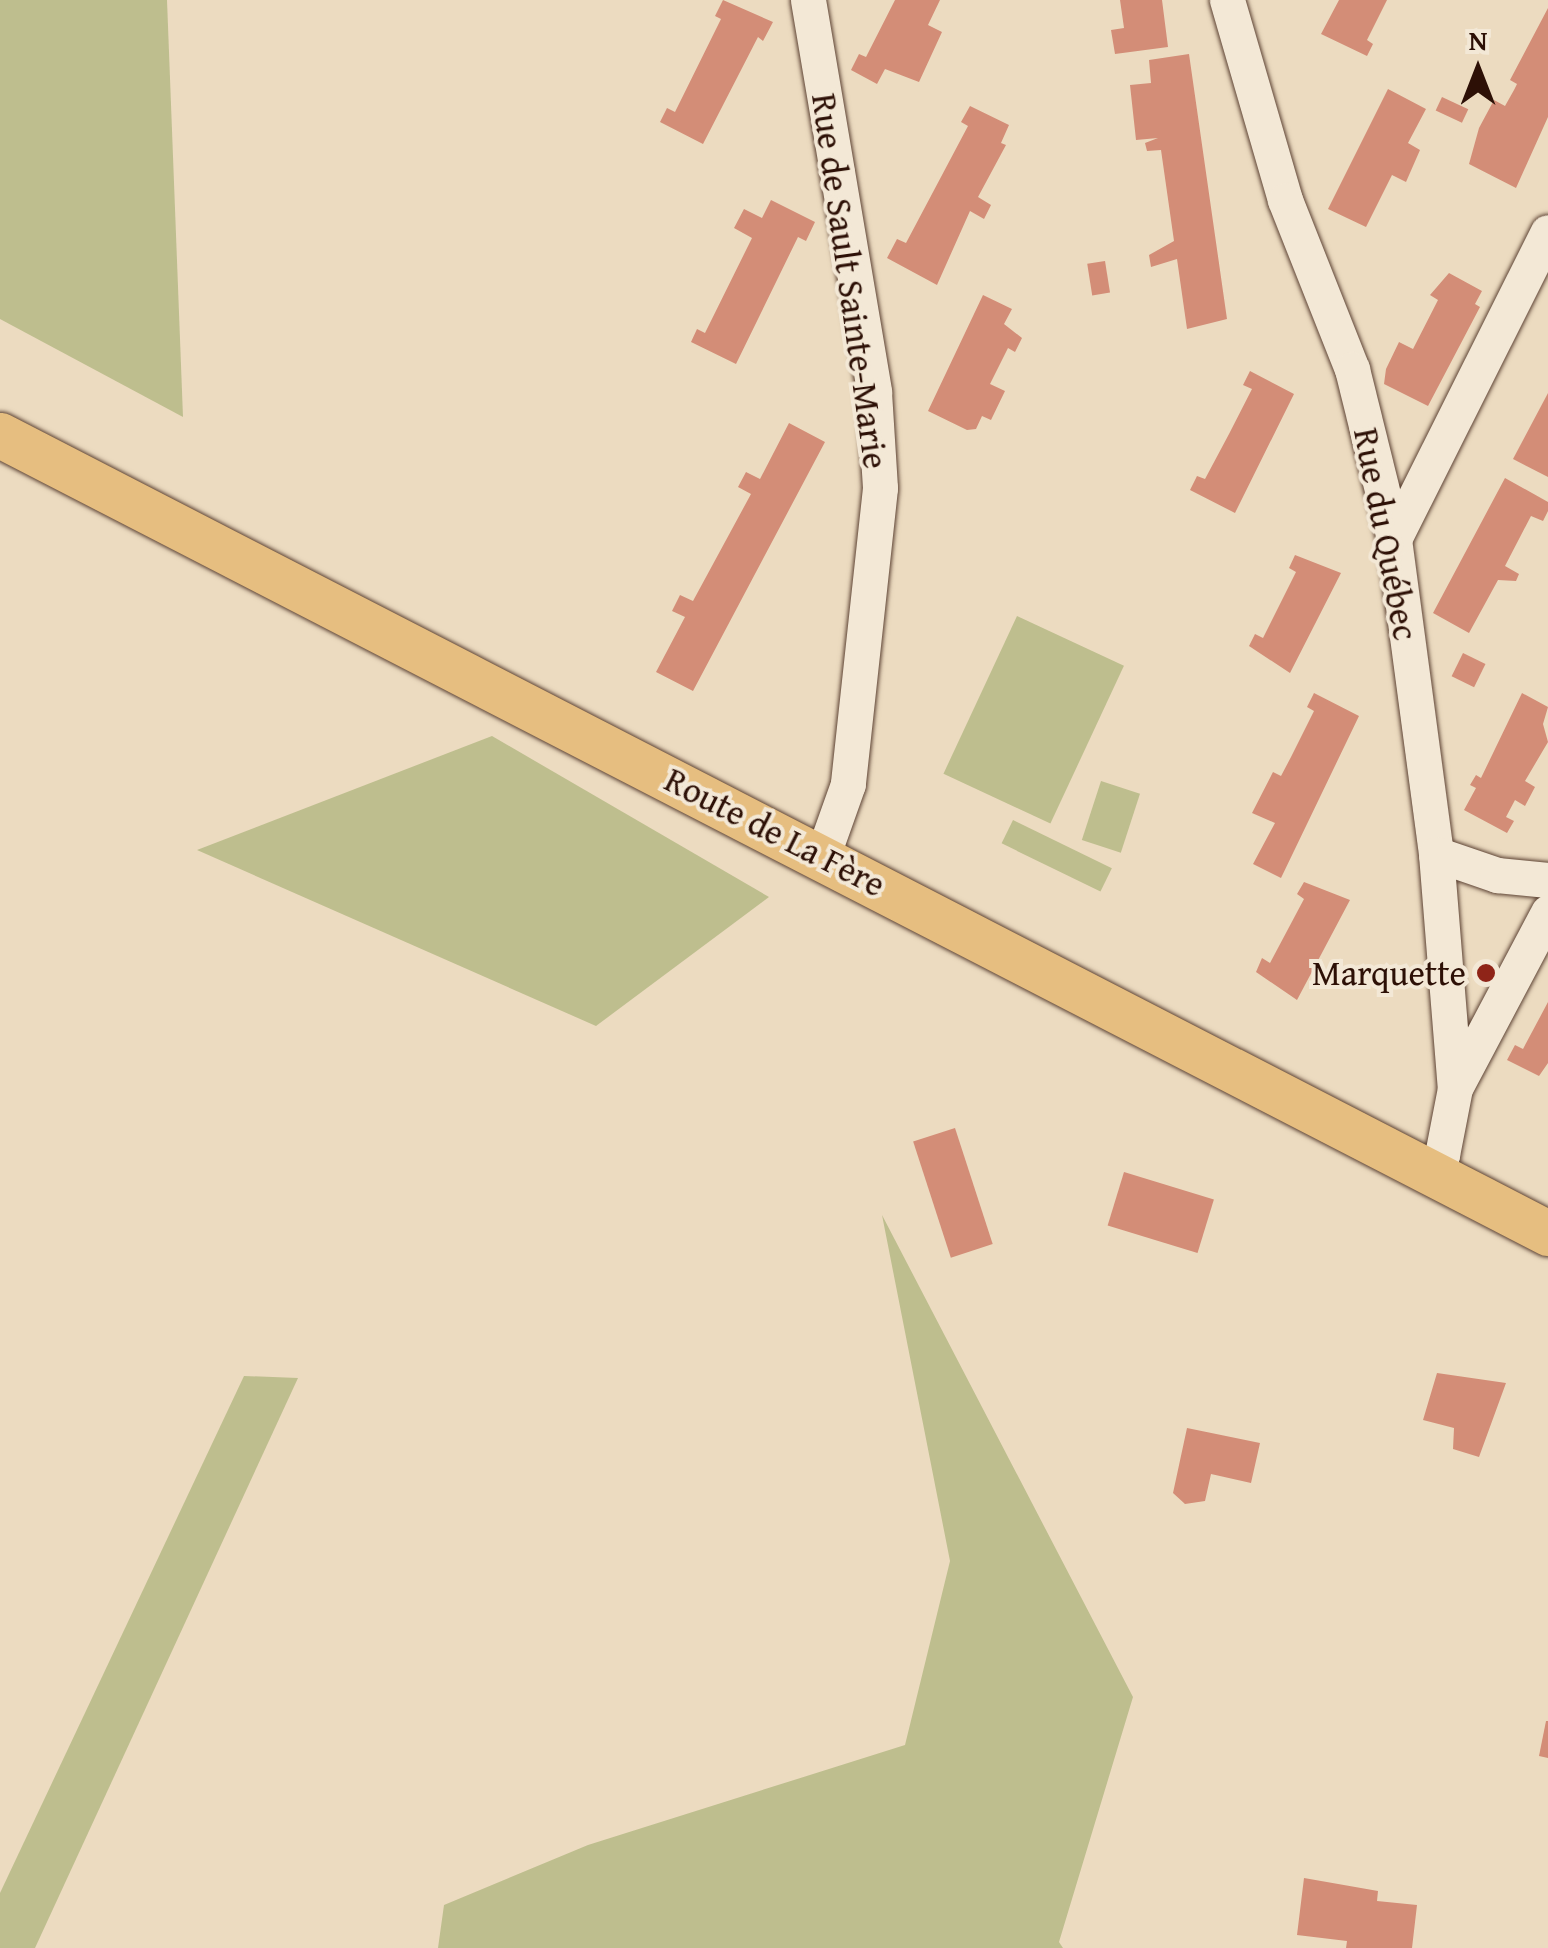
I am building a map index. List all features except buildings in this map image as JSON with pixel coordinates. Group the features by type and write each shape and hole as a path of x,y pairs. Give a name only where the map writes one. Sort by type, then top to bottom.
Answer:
{"main road":[{"name":"Route de La Fère","path":"0,435 1548,1233"}],"street":[{"name":"Rue de Sault Sainte-Marie","path":"808,0 874,392 880,488 848,784 822,857"},
{"name":"Rue du Québec","path":"1228,0 1284,200 1352,369 1394,539 1436,854 1455,1088"},
{"path":"1394,539 1548,232"},
{"path":"1436,854 1497,875 1548,880"},
{"path":"1432,1173 1442,1155 1455,1088 1548,912"}],"green space":[{"path":"0,0 167,0 183,417 0,319"},
{"path":"1017,616 1124,666 1050,824 943,774"},
{"path":"492,736 769,897 596,1026 197,850"},
{"path":"1101,781 1140,794 1121,853 1082,840"},
{"path":"1013,820 1112,868 1100,892 1002,843"},
{"path":"882,1215 1133,1697 1059,1942 1063,1948 438,1948 444,1905 588,1845 905,1745 950,1561"},
{"path":"244,1376 298,1378 35,1948 0,1948 0,1893"}],"place":[{"name":"Marquette","path":"1486,973"}]}
